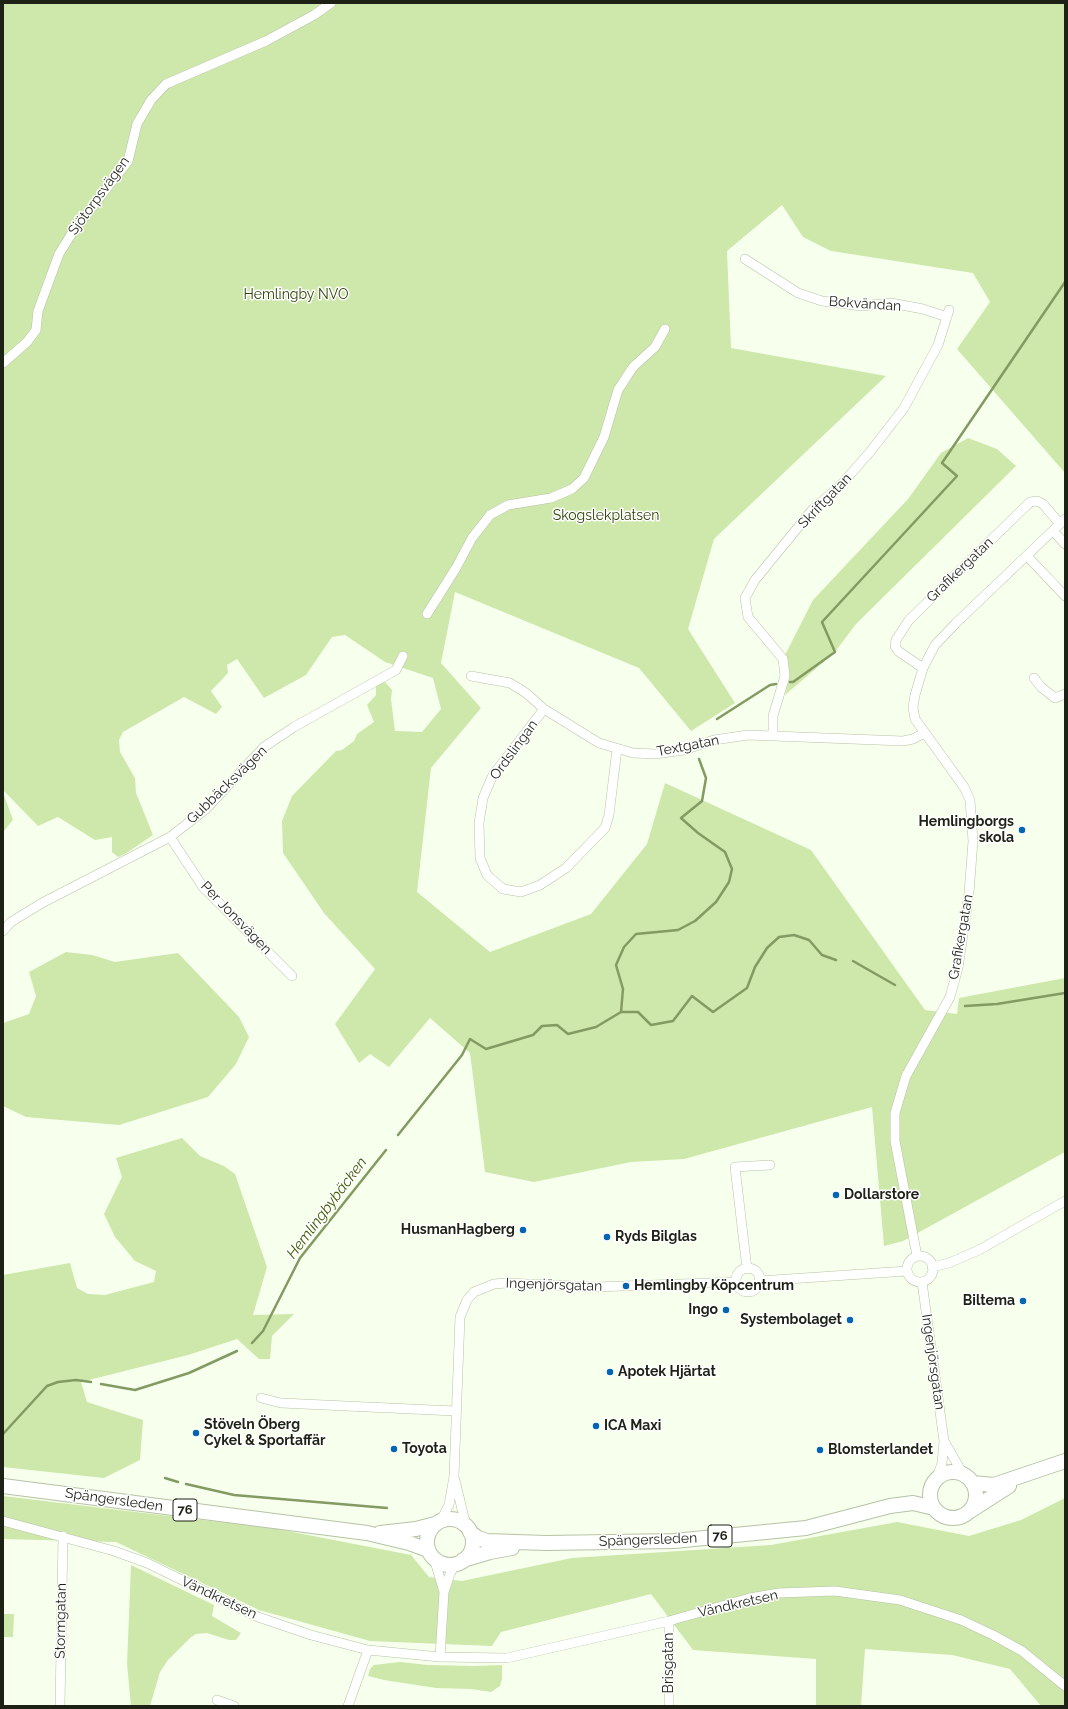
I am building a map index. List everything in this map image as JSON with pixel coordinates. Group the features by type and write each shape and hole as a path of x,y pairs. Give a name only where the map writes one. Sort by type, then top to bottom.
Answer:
{"main road":[{"name":"Spängersleden","path":"890,1506 949,1472 994,1485 1025,1476 1065,1461"},
{"name":"Spängersleden","path":"367,1533 416,1529 454,1519 478,1538 487,1541 546,1543 674,1541 806,1528 890,1506 913,1503 934,1508 938,1513 951,1518 958,1518 970,1512 1025,1476"},
{"path":"968,1478 976,1498 970,1512"},
{"path":"934,1508 930,1496 935,1481"},
{"name":"Spängersleden","path":"3,1486 367,1533 409,1543 448,1564 490,1552 546,1543"},
{"path":"431,1554 427,1536 438,1522"},
{"path":"459,1562 469,1554 472,1547 468,1529"}],"street":[{"name":"Sjötorpsvägen","path":"3,363 27,342 36,330 38,311 59,254 72,233 128,161 137,124 151,100 166,84 266,40 314,15 331,3"},
{"name":"Bokvändan","path":"745,258 798,293 822,301 862,306 891,303 948,314"},
{"name":"Skriftgatan","path":"773,736 773,716 785,676 784,659 748,617 745,598 755,580 813,508 840,486 870,452 904,408 938,345 948,314"},
{"path":"427,614 456,568 472,538 490,515 508,505 551,498 572,489 584,478 604,437 618,390 633,367 655,347 665,329"},
{"name":"Grafikergatan","path":"917,1256 895,1141 895,1112 906,1076 950,996 958,968 969,893 973,841 970,800 964,787 915,719 913,708 915,695 923,668 935,645 1063,522 1043,504 1037,501 1030,502 909,620 896,640 895,646 898,651 923,668"},
{"path":"1053,531 1065,544"},
{"path":"1027,556 1065,596"},
{"name":"Gubbäcksvägen","path":"3,931 11,922 42,903 170,837 206,809 264,747 294,727 396,670 403,656"},
{"name":"Textgatan","path":"471,676 510,683 526,693 544,709 599,743 633,753 656,754 684,750 714,740 741,736 903,741 913,739 924,733"},
{"path":"1034,678 1055,698 1065,694"},
{"name":"Ordslingan","path":"544,709 493,775 483,798 479,823 480,858 487,875 503,889 521,892 540,885 566,868 605,828 609,816 617,749"},
{"name":"Per Jonsvägen","path":"170,837 202,887 292,976"},
{"path":"747,1269 735,1167 770,1165"},
{"path":"932,1267 949,1263 979,1250 1065,1200"},
{"path":"917,1256 926,1258 932,1267 929,1278 922,1282 909,1278 907,1271 910,1261 917,1256"},
{"path":"747,1269 757,1273 759,1281 755,1290 749,1292 739,1288 736,1282 740,1272 747,1269"},
{"path":"759,1281 907,1271"},
{"name":"Ingenjörsgatan","path":"438,1522 449,1506 454,1476 458,1327 462,1309 474,1292 485,1287 506,1283 595,1287 736,1282"},
{"name":"Ingenjörsgatan","path":"922,1282 944,1441 942,1463 935,1481"},
{"path":"261,1398 281,1403 455,1411"},
{"name":"Ingenjörsgatan","path":"944,1441 968,1478"},
{"name":"Ingenjörsgatan","path":"454,1476 468,1529"},
{"name":"Vändkretsen","path":"3,1521 114,1551 147,1563 258,1617 311,1635 368,1650 440,1657 507,1658 669,1621 733,1602 779,1593 835,1591 881,1596 919,1605 977,1627 1022,1651 1065,1686"},
{"name":"Stormgatan","path":"60,1706 63,1536"},
{"path":"431,1554 444,1592 440,1657"},
{"path":"444,1592 459,1562"},
{"name":"Brisgatan","path":"669,1621 669,1706"},
{"path":"348,1706 368,1650"},
{"path":"217,1700 234,1706"}],"green space":[{"path":"3,3 1065,3 1065,473 957,349 990,302 973,273 831,251 803,237 782,205 727,251 731,348 886,376 714,539 688,629 735,703 691,731 639,668 455,592 441,663 481,708 431,768 417,892 490,952 591,914 647,844 665,783 811,850 925,1010 957,1014 959,998 1065,978 1065,1152 903,1241 884,1246 872,1107 684,1159 631,1162 534,1182 485,1172 470,1053 430,1018 389,1067 370,1054 359,1063 335,1024 375,969 324,913 283,853 282,821 292,796 336,751 342,750 354,741 357,734 374,722 367,705 376,695 376,686 385,682 392,690 391,699 395,731 422,732 441,709 433,678 385,662 345,635 332,637 306,675 264,698 237,659 227,665 228,673 211,691 222,707 216,714 184,697 123,732 119,740 120,752 135,778 136,793 153,835 125,854 118,857 112,852 112,837 95,840 58,817 38,826 3,790"},
{"path":"968,438 997,449 1016,466 856,624 835,652 785,695 790,676 785,655 813,600 908,499 941,453"},
{"path":"3,792 13,820 3,832"},
{"path":"66,952 92,955 115,962 178,953 239,1017 249,1037 236,1064 208,1097 119,1125 26,1117 3,1106 3,1023 29,1014 36,996 29,972"},
{"path":"182,1138 200,1156 224,1166 235,1174 267,1267 253,1315 294,1314 272,1336 270,1359 259,1359 237,1339 188,1355 81,1382 87,1402 143,1420 140,1460 104,1478 3,1467 3,1275 70,1263 77,1288 88,1294 105,1295 154,1282 156,1271 135,1261 115,1237 104,1214 122,1177 116,1158"},
{"path":"3,1496 277,1529 411,1555 429,1577 462,1581 572,1558 771,1545 897,1522 969,1536 1021,1520 1065,1498 1065,1706 1041,1706 1010,1669 952,1655 865,1649 861,1706 816,1706 816,1659 693,1650 651,1594 501,1632 492,1646 370,1641 259,1610 116,1542 3,1539"},
{"path":"131,1565 214,1605 212,1616 241,1633 236,1640 229,1640 207,1633 196,1634 190,1638 168,1660 160,1672 150,1706 131,1706 127,1664"},
{"path":"3,1614 14,1614 13,1637 3,1637"},
{"path":"400,1662 428,1665 502,1665 502,1679 500,1686 491,1692 471,1689 436,1688 368,1676 370,1669 374,1665"}],"waterway":[{"path":"790,682 793,682 835,652 822,622 957,476 942,463 1065,282"},
{"path":"717,719 770,685 776,684"},
{"path":"621,1012 623,989 616,965 624,947 636,934 678,930 695,921 716,902 729,882 732,869 725,852 698,833 681,818 702,801 706,778 699,759"},
{"name":"Hemlingbybäcken","path":"398,1135 462,1055 470,1039 486,1049 533,1035 542,1026 557,1025 568,1034 596,1027 621,1012 638,1012 651,1025 673,1021 692,996 713,1012 747,988 755,967 767,948 779,937 794,935 809,940 822,955 836,960"},
{"name":"Hemlingbybäcken","path":"853,961 895,985"},
{"path":"965,1006 997,1004 1065,993"},
{"name":"Hemlingbybäcken","path":"252,1343 263,1331 300,1258 386,1150"},
{"name":"Hemlingbybäcken","path":"101,1384 135,1390 189,1373 237,1351"},
{"name":"Hemlingbybäcken","path":"3,1434 47,1386 58,1382 76,1380 91,1382"},
{"path":"165,1478 178,1482"},
{"path":"186,1484 234,1495 387,1508"}],"place":[{"name":"Hemlingborgs skola","path":"1022,830"},
{"name":"Dollarstore","path":"836,1195"},
{"name":"HusmanHagberg","path":"523,1230"},
{"name":"Ryds Bilglas","path":"607,1237"},
{"name":"Hemlingby Köpcentrum","path":"626,1286"},
{"name":"Biltema","path":"1023,1301"},
{"name":"Ingo","path":"726,1310"},
{"name":"Systembolaget","path":"850,1320"},
{"name":"Apotek Hjärtat","path":"610,1372"},
{"name":"ICA Maxi","path":"596,1426"},
{"name":"Stöveln Öberg Cykel & Sportaffär","path":"196,1433"},
{"name":"Toyota","path":"394,1449"},
{"name":"Blomsterlandet","path":"820,1450"}],"park label":[{"name":"Hemlingby NVO","path":"296,295"},
{"name":"Skogslekplatsen","path":"606,516"}]}
